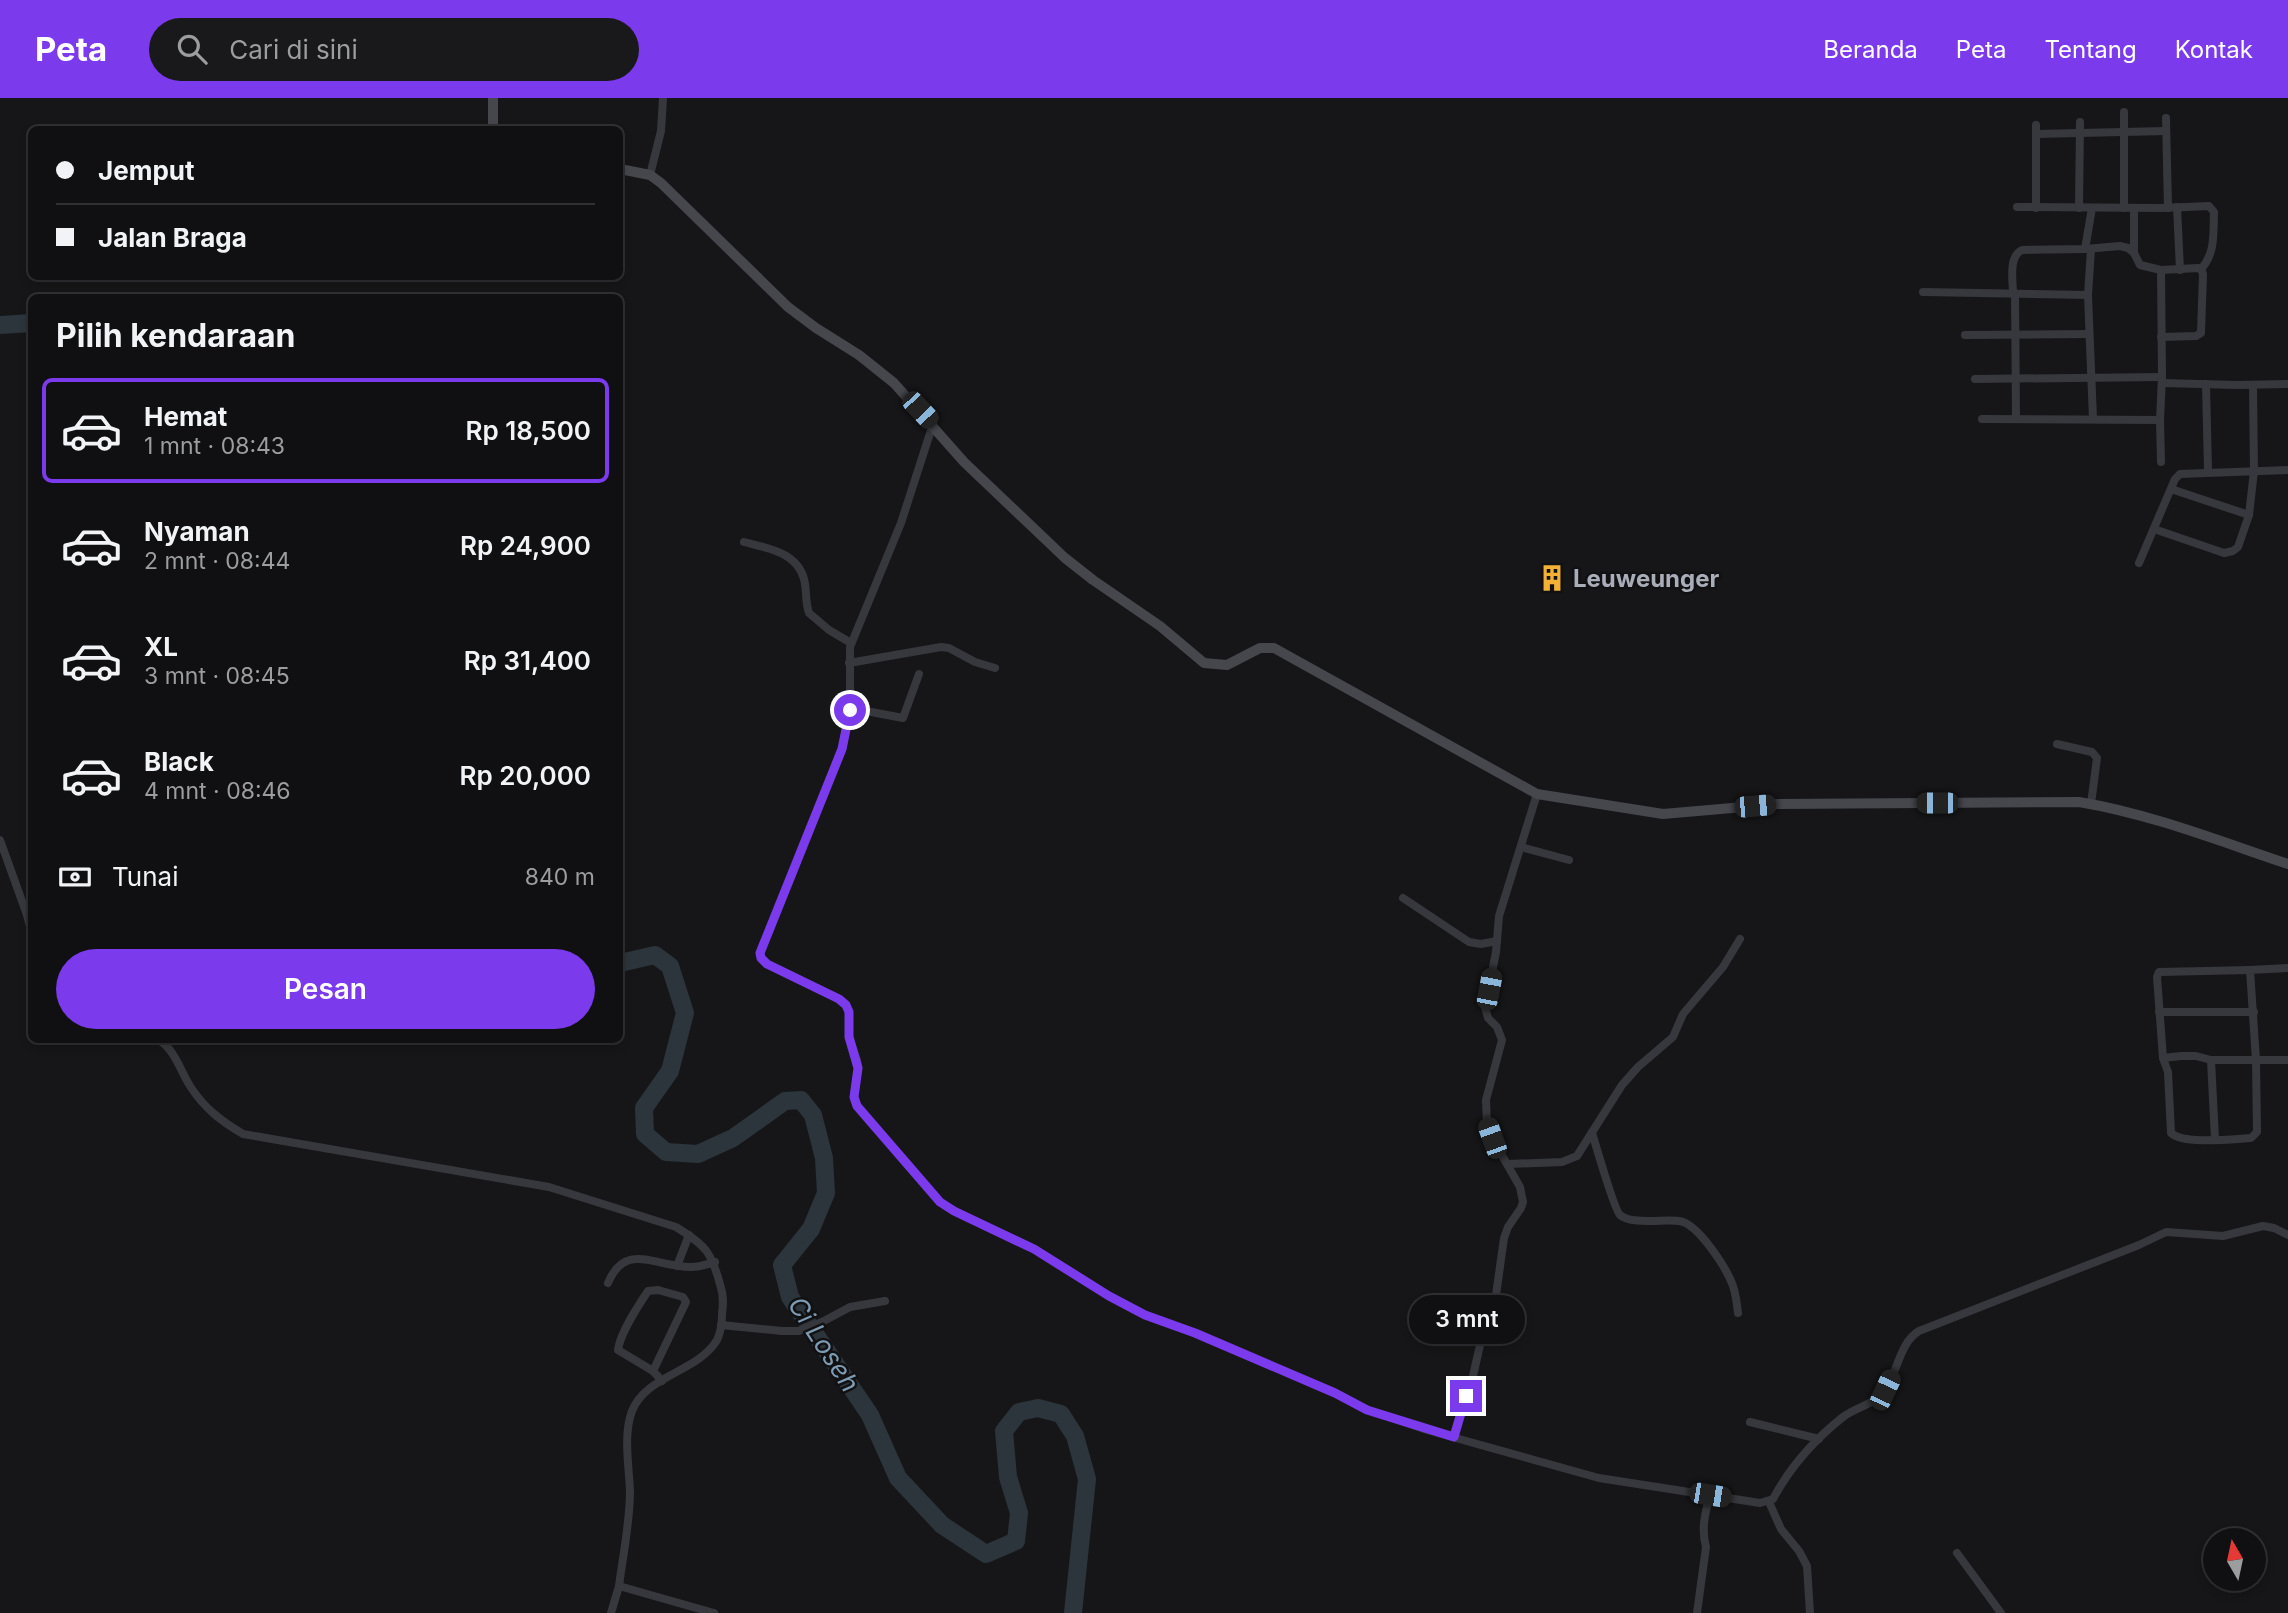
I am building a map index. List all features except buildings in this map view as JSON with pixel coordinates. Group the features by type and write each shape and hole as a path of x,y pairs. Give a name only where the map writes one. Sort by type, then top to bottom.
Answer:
{"street":[{"path":"493,126 494,98"},
{"path":"650,175 661,131 663,98"},
{"path":"2124,112 2124,208"},
{"path":"2165,118 2180,270"},
{"path":"2079,208 2080,122"},
{"path":"2036,208 2036,129 2080,133 2166,131"},
{"path":"623,170 650,175 661,183 788,307 859,355 894,383 964,462 1065,558 1160,626 1205,663 1227,665 1260,648 1274,648 1537,794 1663,814 1778,804 2049,801 2091,804 2154,819 2288,864"},
{"path":"2017,207 2209,206 2214,212 2212,251 2201,269"},
{"path":"2092,208 2088,249 2088,295 2093,419"},
{"path":"2134,208 2134,253"},
{"path":"2016,419 2013,261 2017,253 2022,250 2120,246 2134,253 2140,265 2161,270 2201,269"},
{"path":"2161,337 2196,336 2201,333 2201,269"},
{"path":"2161,270 2161,461"},
{"path":"1923,292 2088,295"},
{"path":"1965,335 2089,334"},
{"path":"1975,379 2090,378 2206,384 2288,384"},
{"path":"2206,384 2208,471"},
{"path":"2154,529 2228,553 2238,547 2249,515 2254,471 2253,385"},
{"path":"1982,419 2160,420"},
{"path":"933,424 901,523 850,652 850,708 842,749 760,953 767,964 839,999 846,1005 849,1012 850,1045 858,1068 854,1097 862,1112 940,1202 1034,1249 1145,1315 1207,1338 1335,1393 1367,1410 1599,1478 1760,1503 1773,1499 1796,1462 1845,1415 1878,1397 1885,1390 1909,1339 1919,1331 2139,1245 2162,1233 2223,1236 2263,1226 2288,1235"},
{"path":"2139,563 2180,474 2288,470"},
{"path":"2171,489 2249,515"},
{"path":"744,542 774,550 796,562 804,579 809,613 850,652 949,648 975,662 995,668"},
{"path":"850,708 903,718 919,674"},
{"path":"2057,744 2092,752 2097,758 2091,804"},
{"path":"1454,1437 1488,1314 1496,1295 1504,1238 1523,1202 1520,1188 1487,1124 1486,1100 1502,1040 1497,1027 1488,1018 1485,1007 1499,916 1537,794"},
{"path":"0,840 28,923"},
{"path":"1521,846 1569,860"},
{"path":"1403,898 1469,942 1481,944 1497,941"},
{"path":"1508,1164 1552,1163 1577,1156 1622,1085 1638,1067 1673,1037 1683,1014 1723,967 1740,939"},
{"path":"2250,970 2259,1128 2251,1138 2179,1138 2171,1133 2168,1072 2163,1058 2157,977 2162,971 2288,968"},
{"path":"2159,1012 2253,1012"},
{"path":"162,1043 172,1053 191,1087 211,1114 243,1134 549,1187 676,1227 706,1249 715,1262 723,1296 721,1325 716,1342 698,1359 652,1387 633,1410 629,1432 629,1506 619,1586 611,1613"},
{"path":"2163,1058 2196,1056 2211,1060 2288,1060"},
{"path":"2211,1060 2216,1139"},
{"path":"1592,1133 1612,1193 1614,1208 1619,1214 1634,1220 1680,1221 1689,1225 1704,1240 1733,1285 1738,1313"},
{"path":"677,1265 689,1234"},
{"path":"608,1283 619,1264 633,1258 695,1267 715,1262"},
{"path":"653,1371 686,1302 683,1297 658,1290 648,1291 618,1346 620,1352 653,1371 662,1381"},
{"path":"721,1325 799,1331 850,1307 885,1301"},
{"path":"1751,1422 1819,1439"},
{"path":"1697,1613 1706,1547 1702,1536 1710,1495"},
{"path":"1769,1502 1781,1529 1807,1566 1810,1613"},
{"path":"1957,1553 2001,1613"},
{"path":"619,1586 714,1613"}],"waterway":[{"name":"Ci Loseh","path":"0,325 28,323"},
{"name":"Ci Loseh","path":"623,962 655,955 670,966 685,1013 670,1071 644,1108 645,1134 666,1152 698,1154 733,1138 785,1101 801,1100 813,1115 824,1158 826,1193 811,1229 782,1265 790,1297 870,1415 898,1478 942,1525 986,1554 1016,1541 1019,1513 1008,1477 1004,1431 1019,1412 1038,1408 1061,1414 1075,1436 1087,1479 1073,1613"}],"place":[{"name":"Leuweunger","path":"1552,578"}],"route":[{"path":"850,710 842,749 760,953 767,964 844,1002 849,1012 850,1045 857,1059 854,1097 857,1106 940,1202 1034,1249 1145,1315 1195,1333 1335,1393 1367,1410 1454,1437 1466,1396"}]}
